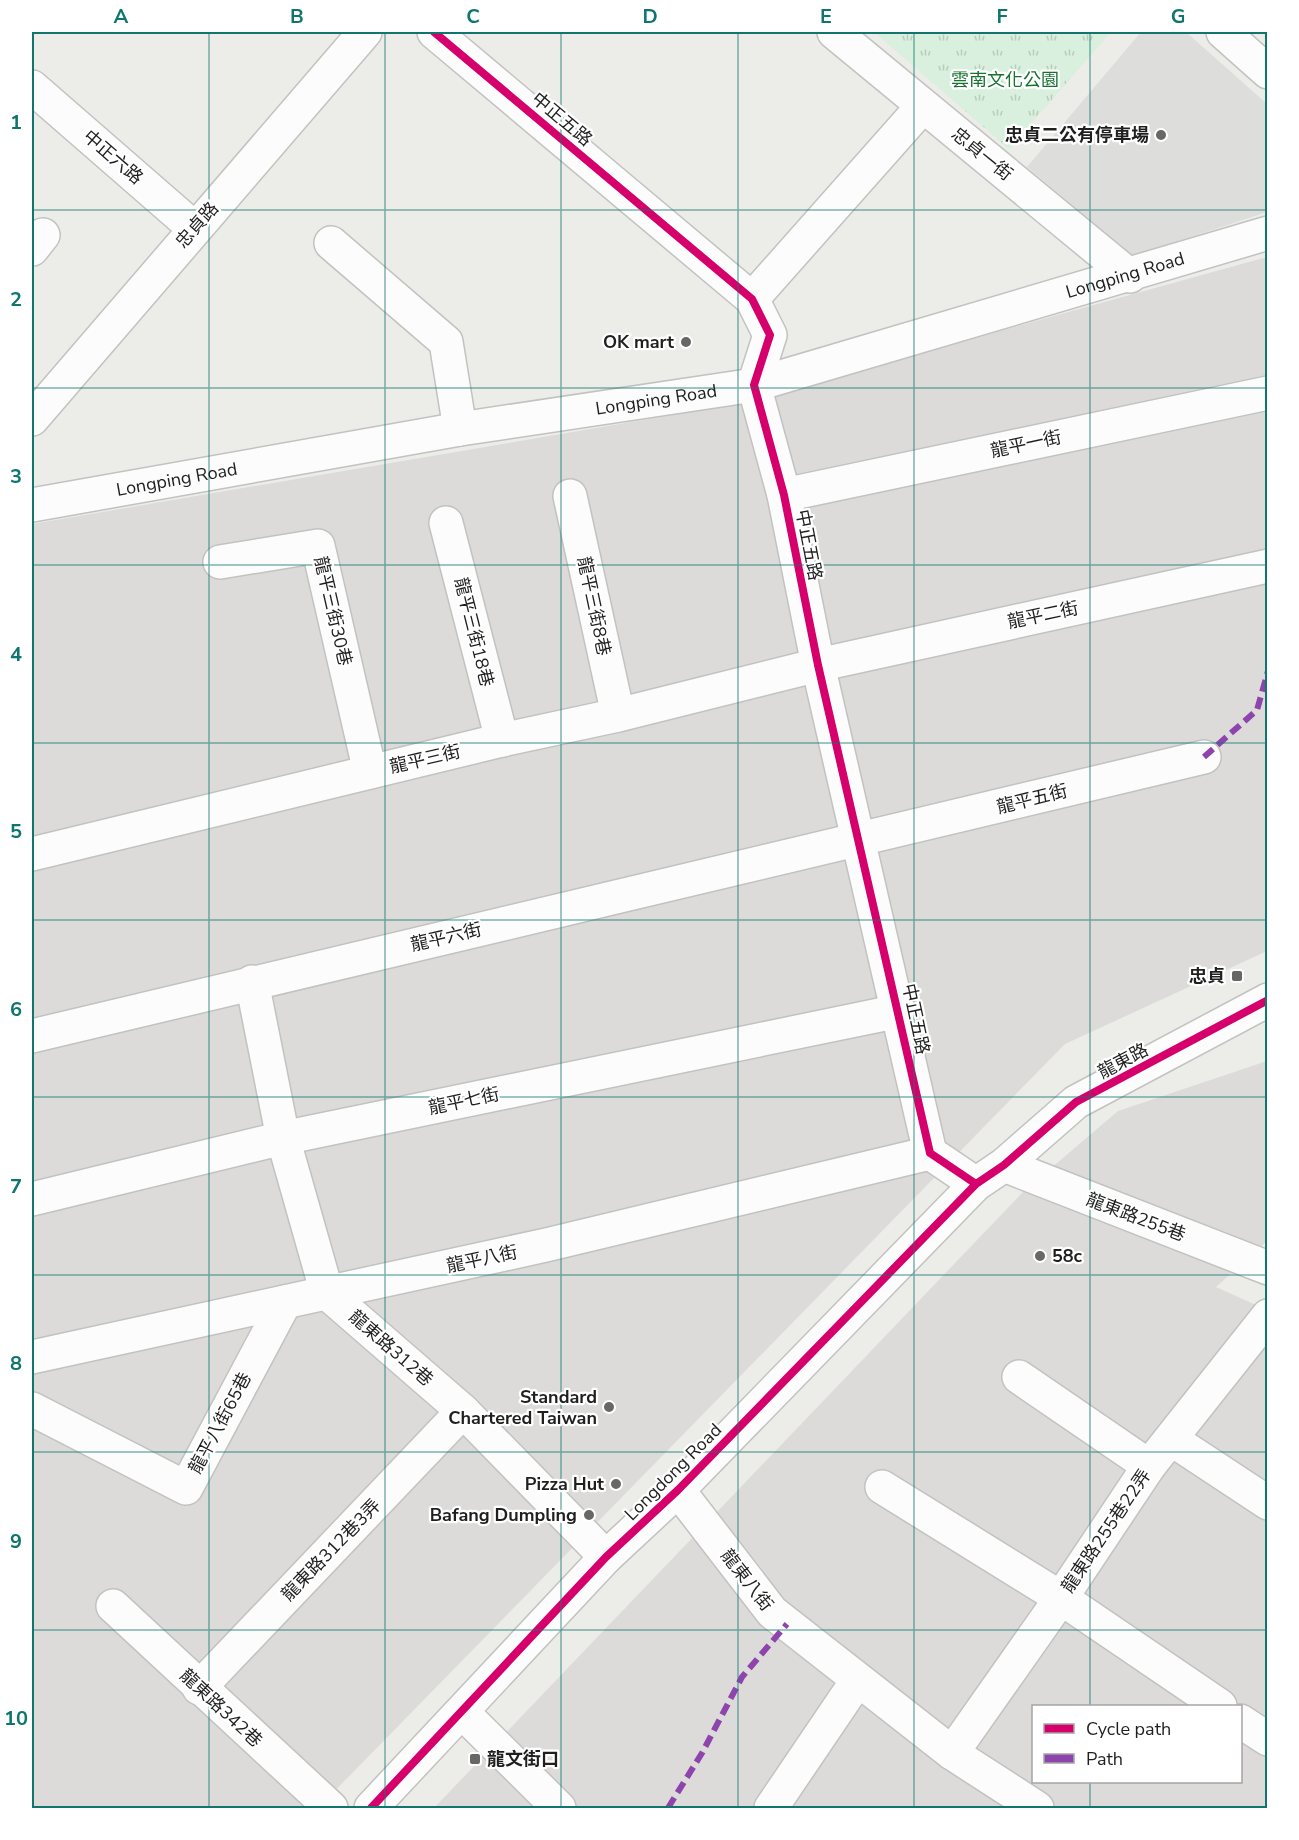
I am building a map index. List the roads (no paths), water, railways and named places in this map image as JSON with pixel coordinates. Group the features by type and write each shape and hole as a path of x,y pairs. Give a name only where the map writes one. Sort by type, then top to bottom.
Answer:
{"street":[{"name":"忠貞路","path":"32,419 364,32"},
{"name":"中正五路","path":"434,32 752,299 770,335 754,385 784,495 818,665 930,1153"},
{"name":"忠貞一街","path":"834,32 1130,276"},
{"path":"1223,32 1268,72"},
{"name":"中正六路","path":"32,87 194,228"},
{"path":"752,299 923,106"},
{"name":"Longping Road","path":"32,506 460,429 754,385 1130,276 1268,233"},
{"path":"332,243 446,342 460,429"},
{"name":"龍平一街","path":"784,495 1268,393"},
{"name":"龍平三街8巷","path":"570,496 618,716"},
{"name":"龍平三街18巷","path":"446,523 502,740"},
{"name":"龍平三街30巷","path":"220,562 318,546 370,772"},
{"name":"龍平二街","path":"818,665 1268,566"},
{"name":"龍平三街","path":"32,854 502,740 618,716 818,665"},
{"name":"龍平五街","path":"860,841 1204,757"},
{"name":"龍平六街","path":"32,1036 252,982 860,841"},
{"path":"252,982 283,1138 327,1293"},
{"name":"龍東路","path":"1004,1165 1076,1102 1268,1000"},
{"name":"龍平七街","path":"32,1200 283,1138 899,1011"},
{"path":"930,1153 976,1184"},
{"name":"龍平八街","path":"32,1357 558,1242 930,1153"},
{"name":"Longdong Road","path":"371,1809 463,1713 606,1557 678,1490 976,1184 1004,1165"},
{"name":"龍東路255巷","path":"1004,1165 1268,1268"},
{"name":"龍東路312巷","path":"327,1293 463,1411 606,1557"},
{"name":"龍平八街65巷","path":"32,1409 186,1488 285,1302"},
{"name":"龍東路255巷22弄","path":"952,1753 1061,1598 1149,1466 1268,1316"},
{"path":"1019,1377 1149,1466"},
{"name":"龍東路312巷3弄","path":"199,1688 463,1411"},
{"path":"1171,1439 1268,1503"},
{"path":"882,1487 1061,1598 1217,1705"},
{"name":"龍東八街","path":"678,1490 772,1612 856,1681 952,1753 1037,1809"},
{"name":"龍東路342巷","path":"113,1606 331,1809"},
{"path":"771,1809 856,1681"},
{"path":"463,1713 559,1809"},
{"path":"1242,1722 1268,1739"}],"place":[{"name":"忠貞二公有停車場","path":"1161,135"},
{"name":"OK mart","path":"686,342"},
{"name":"忠貞","path":"1237,976"},
{"name":"58c","path":"1040,1256"},
{"name":"Standard Chartered Taiwan","path":"609,1407"},
{"name":"Pizza Hut","path":"616,1484"},
{"name":"Bafang Dumpling","path":"589,1515"},
{"name":"龍文街口","path":"475,1759"}],"park label":[{"name":"雲南文化公園","path":"1005,80"}]}
